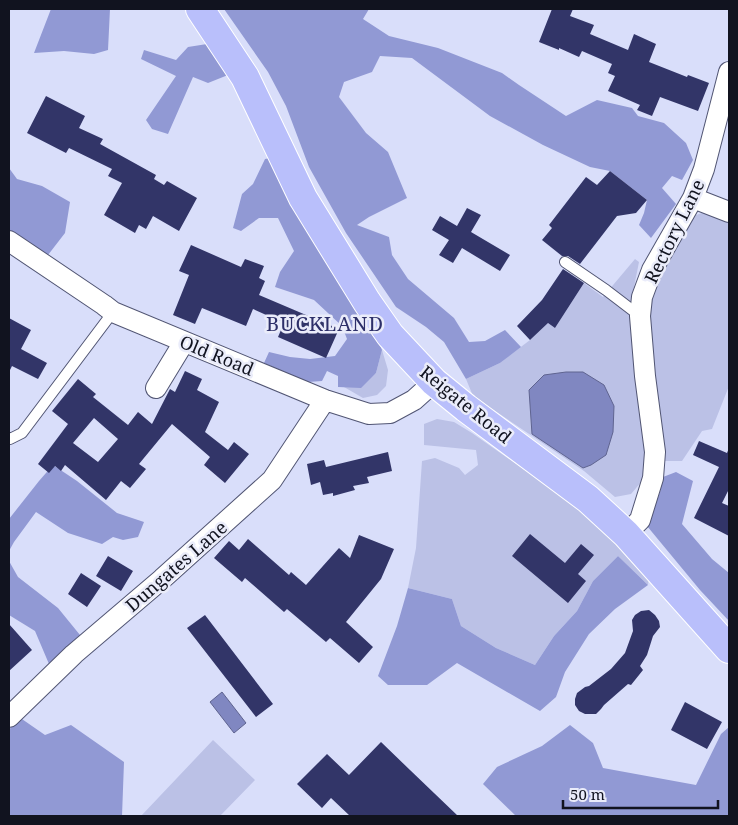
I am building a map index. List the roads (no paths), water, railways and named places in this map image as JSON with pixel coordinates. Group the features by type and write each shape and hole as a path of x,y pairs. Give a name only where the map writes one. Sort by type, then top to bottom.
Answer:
{"main road":[{"name":"Reigate Road","path":"200,9 245,77 303,198 335,252 390,335 434,382 588,499 626,534 729,649"}],"street":[{"name":"Rectory Lane","path":"626,534 640,520 654,478 654,452 640,316 642,297 652,270 693,198 704,169 729,72"},
{"path":"693,198 729,212"},
{"name":"Old Road","path":"9,241 113,312 325,400 369,414 390,414 414,400 434,382"},
{"path":"156,388 184,342"},
{"name":"Dungates Lane","path":"9,717 74,654 162,579 272,480 325,400"}],"lane":[{"path":"565,262 640,316"},
{"path":"9,438 22,434 113,312"}],"district":[{"name":"BUCKLAND","path":"325,323"}]}
